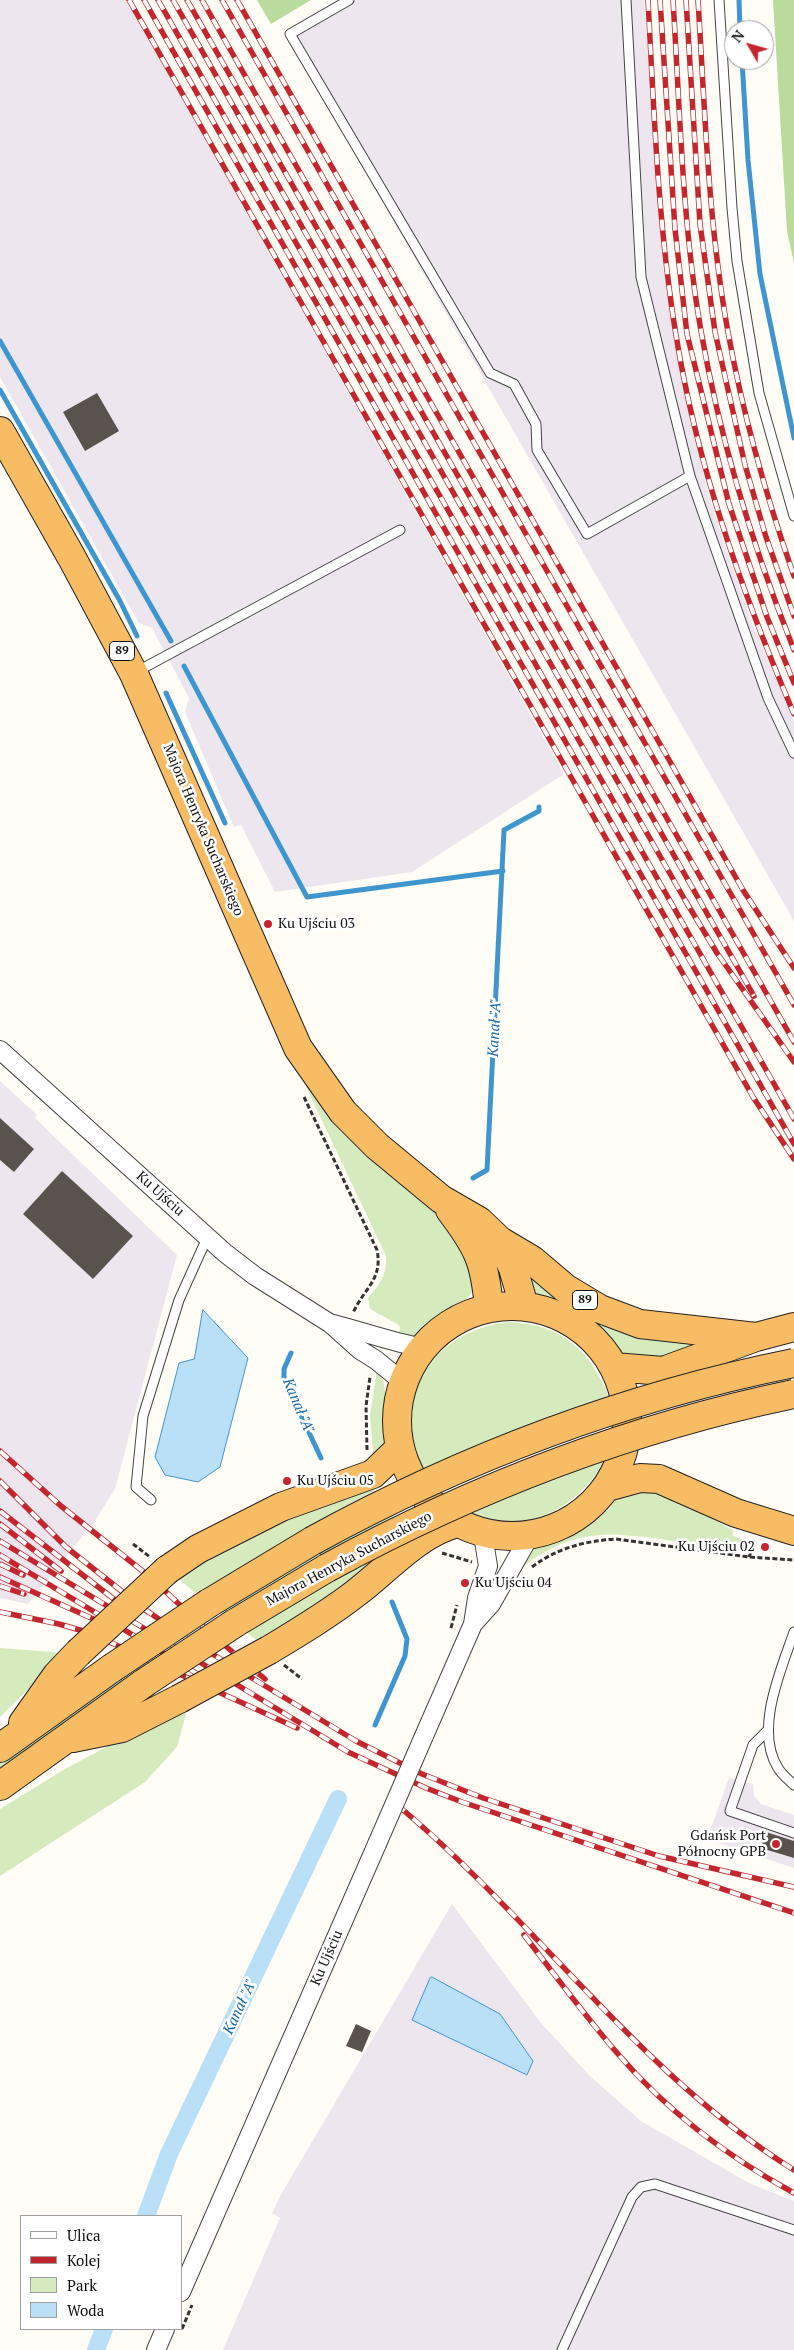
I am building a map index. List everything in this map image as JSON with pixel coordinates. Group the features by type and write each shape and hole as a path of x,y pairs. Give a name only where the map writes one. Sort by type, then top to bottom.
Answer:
{"highway":[{"name":"Majora Henryka Sucharskiego","path":"0,432 76,566 134,674 298,1048 343,1112 377,1146 441,1199 479,1222 500,1241 514,1268 524,1306"},
{"name":"Majora Henryka Sucharskiego","path":"441,1199 469,1235 483,1262 489,1308"},
{"name":"89","path":"500,1241 532,1260 565,1288 600,1309 640,1324 756,1337 794,1327"},
{"path":"524,1306 565,1320 586,1333 614,1366 627,1409 628,1426 622,1458 607,1487 596,1500 569,1522 529,1537 482,1535 457,1523 438,1510 413,1481 400,1448 397,1420 403,1382 412,1362 423,1348 436,1334 450,1324 465,1316 489,1308 524,1306"},
{"path":"614,1366 663,1371 756,1337"},
{"path":"6,1743 112,1668 209,1603 312,1541 370,1510 420,1486 537,1436 678,1390 794,1364"},
{"name":"Majora Henryka Sucharskiego","path":"0,1786 144,1683 235,1623 327,1568 433,1513 529,1472 653,1429 794,1394"},
{"path":"6,1743 57,1674 162,1566 281,1507 373,1474 400,1448"},
{"path":"607,1487 640,1478 659,1479 736,1513 794,1531"},
{"path":"64,1739 122,1728 179,1698 274,1656 356,1593 422,1538 439,1528 457,1523"}],"street":[{"name":"Ku Ujściu","path":"0,1050 207,1238 255,1276 331,1324 360,1350 376,1360 403,1382"},
{"name":"Ku Ujściu","path":"331,1324 372,1334 388,1342 423,1348"},
{"name":"Ku Ujściu","path":"182,2290 473,1624 477,1598 488,1566 482,1535"},
{"name":"Ku Ujściu","path":"473,1624 491,1604 529,1537"},
{"path":"156,2350 165,2330"}],"lane":[{"path":"349,0 290,34 490,373 514,384 536,424 537,450 587,534 690,476"},
{"path":"626,0 641,277 690,476 768,698 794,753"},
{"path":"719,0 737,261 759,393 794,516"},
{"path":"134,674 400,530"},
{"path":"151,1500 136,1487 143,1416 179,1300 207,1238"},
{"path":"794,1632 771,1706 768,1730 771,1752 778,1769 794,1785"},
{"path":"768,1730 753,1744 730,1811 794,1833"},
{"path":"562,2350 632,2197 641,2187 655,2184 794,2230"}],"path":[{"path":"301,1092 377,1250 380,1263 378,1272 374,1281 361,1296 353,1313 361,1317"},
{"path":"367,1457 365,1433 366,1406 371,1374"},
{"path":"528,1571 560,1550 598,1540 616,1539 749,1557 794,1560"},
{"path":"749,1557 755,1542"},
{"path":"133,1544 162,1566"},
{"path":"436,1551 474,1562"},
{"path":"274,1656 302,1679"}],"shaded area":[{"path":"0,0 126,0 564,774 412,872 275,892 241,825 234,827 185,712 189,698 152,628 139,623 0,377"},
{"path":"341,0 644,0 663,269 681,371 707,489 725,546 752,623 794,721 794,921 285,32"},
{"path":"0,1081 37,1115 35,1118 177,1255 115,1489 94,1522 28,1604 0,1598"},
{"path":"729,1778 753,1784 754,1796 761,1804 794,1815 794,1868 707,1839"},
{"path":"452,1904 541,2023 590,2076 641,2121 749,2183 794,2201 794,2350 223,2350 280,2218 272,2213 283,2191"}],"green space":[{"path":"257,0 311,0 271,24"},
{"path":"773,0 794,0 794,263 787,231"},
{"path":"292,1057 410,1188 461,1234 475,1288 464,1303 422,1332 415,1335 398,1337 400,1327 397,1324 370,1309 368,1298 382,1279 386,1256"},
{"path":"521,1265 717,1339 672,1359 627,1357 580,1315 530,1289"},
{"path":"510,1322 544,1328 559,1334 572,1343 593,1366 609,1397 475,1447 423,1469 412,1431 413,1404 419,1385 428,1368 440,1353 454,1341 490,1325"},
{"path":"377,1370 383,1380 386,1397 384,1445 374,1463 370,1415"},
{"path":"606,1458 595,1476 581,1492 548,1514 529,1520 509,1521 489,1519 468,1511"},
{"path":"368,1485 376,1493 198,1595 175,1576 222,1545"},
{"path":"649,1488 689,1505 734,1531 732,1535 745,1541 750,1546 747,1552 645,1537 625,1535 589,1536 555,1547 519,1570 532,1550 587,1525 614,1499"},
{"path":"391,1513 394,1518 321,1557 224,1615 220,1611 282,1573"},
{"path":"384,1551 371,1570 261,1644 245,1631"},
{"path":"0,1648 65,1653 0,1717"},
{"path":"124,1674 133,1678 0,1772 0,1761"},
{"path":"189,1703 177,1747 145,1782 0,1876 0,1809 65,1769"}],"water":[{"path":"203,1310 248,1358 220,1467 198,1482 165,1475 155,1457 179,1363 194,1359"},
{"path":"432,1977 500,2014 533,2061 527,2075 412,2020"}],"building":[{"path":"97,393 119,431 85,451 63,412"},
{"path":"0,1118 34,1149 14,1172 0,1160"},
{"path":"62,1171 133,1236 93,1279 23,1214"},
{"path":"766,1832 794,1841 794,1858 761,1848"},
{"path":"356,2024 371,2031 362,2052 346,2046"}],"waterway":[{"path":"739,0 740,20"},
{"path":"743,70 748,160 760,274 794,438"},
{"path":"0,341 171,641"},
{"path":"0,390 120,601 137,636"},
{"path":"184,666 307,897 503,871"},
{"path":"166,693 225,823"},
{"name":"Kanał \"A\"","path":"473,1178 487,1170 504,830 539,811 539,807"},
{"name":"Kanał \"A\"","path":"291,1353 284,1369 284,1379 321,1458"},
{"name":"Kanał \"A\"","path":"375,1725 405,1656 407,1639 392,1602"},
{"name":"Kanał \"A\"","path":"146,2215 169,2154 338,1799"},
{"name":"Kanał \"A\"","path":"96,2350 104,2330"}],"railway":[{"path":"129,0 753,1097 794,1159"},
{"path":"144,0 794,1144"},
{"path":"158,0 794,1119"},
{"path":"173,0 685,900 717,953 794,1062"},
{"path":"187,0 754,996"},
{"path":"202,0 794,1042"},
{"path":"222,0 794,1005"},
{"path":"237,0 743,890 794,968"},
{"path":"648,0 665,252 676,335 685,384 696,432 723,528 739,575 794,714"},
{"path":"660,0 675,229 687,334 729,504 767,617 794,683"},
{"path":"673,0 686,207 701,331 718,412 739,493 765,572 794,650"},
{"path":"686,0 700,224 715,332 745,465 766,537 794,616"},
{"path":"698,0 705,125 721,291 741,394 756,455 794,576"},
{"path":"0,1451 61,1506 150,1577 210,1633 265,1679"},
{"path":"0,1481 66,1547 148,1612"},
{"path":"0,1511 128,1610"},
{"path":"0,1524 61,1571"},
{"path":"0,1541 348,1752 426,1788 462,1802 794,1913"},
{"path":"0,1555 206,1679"},
{"path":"0,1564 23,1575"},
{"path":"0,1577 100,1622"},
{"path":"0,1586 24,1594"},
{"path":"143,1608 186,1638 356,1741 422,1774 483,1798 659,1856 794,1887"},
{"path":"0,1612 59,1624 90,1633 297,1728"},
{"path":"396,1804 447,1849 495,1896 636,2042 686,2088 738,2131 794,2170"},
{"path":"524,1935 606,2040 657,2095 722,2148 794,2193"}],"place":[{"name":"Ku Ujściu 03","path":"268,924"},
{"name":"Ku Ujściu 05","path":"287,1481"},
{"name":"Ku Ujściu 02","path":"765,1547"},
{"name":"Ku Ujściu 04","path":"465,1583"},
{"name":"Gdańsk Port Północny GPB","path":"776,1844"}]}
